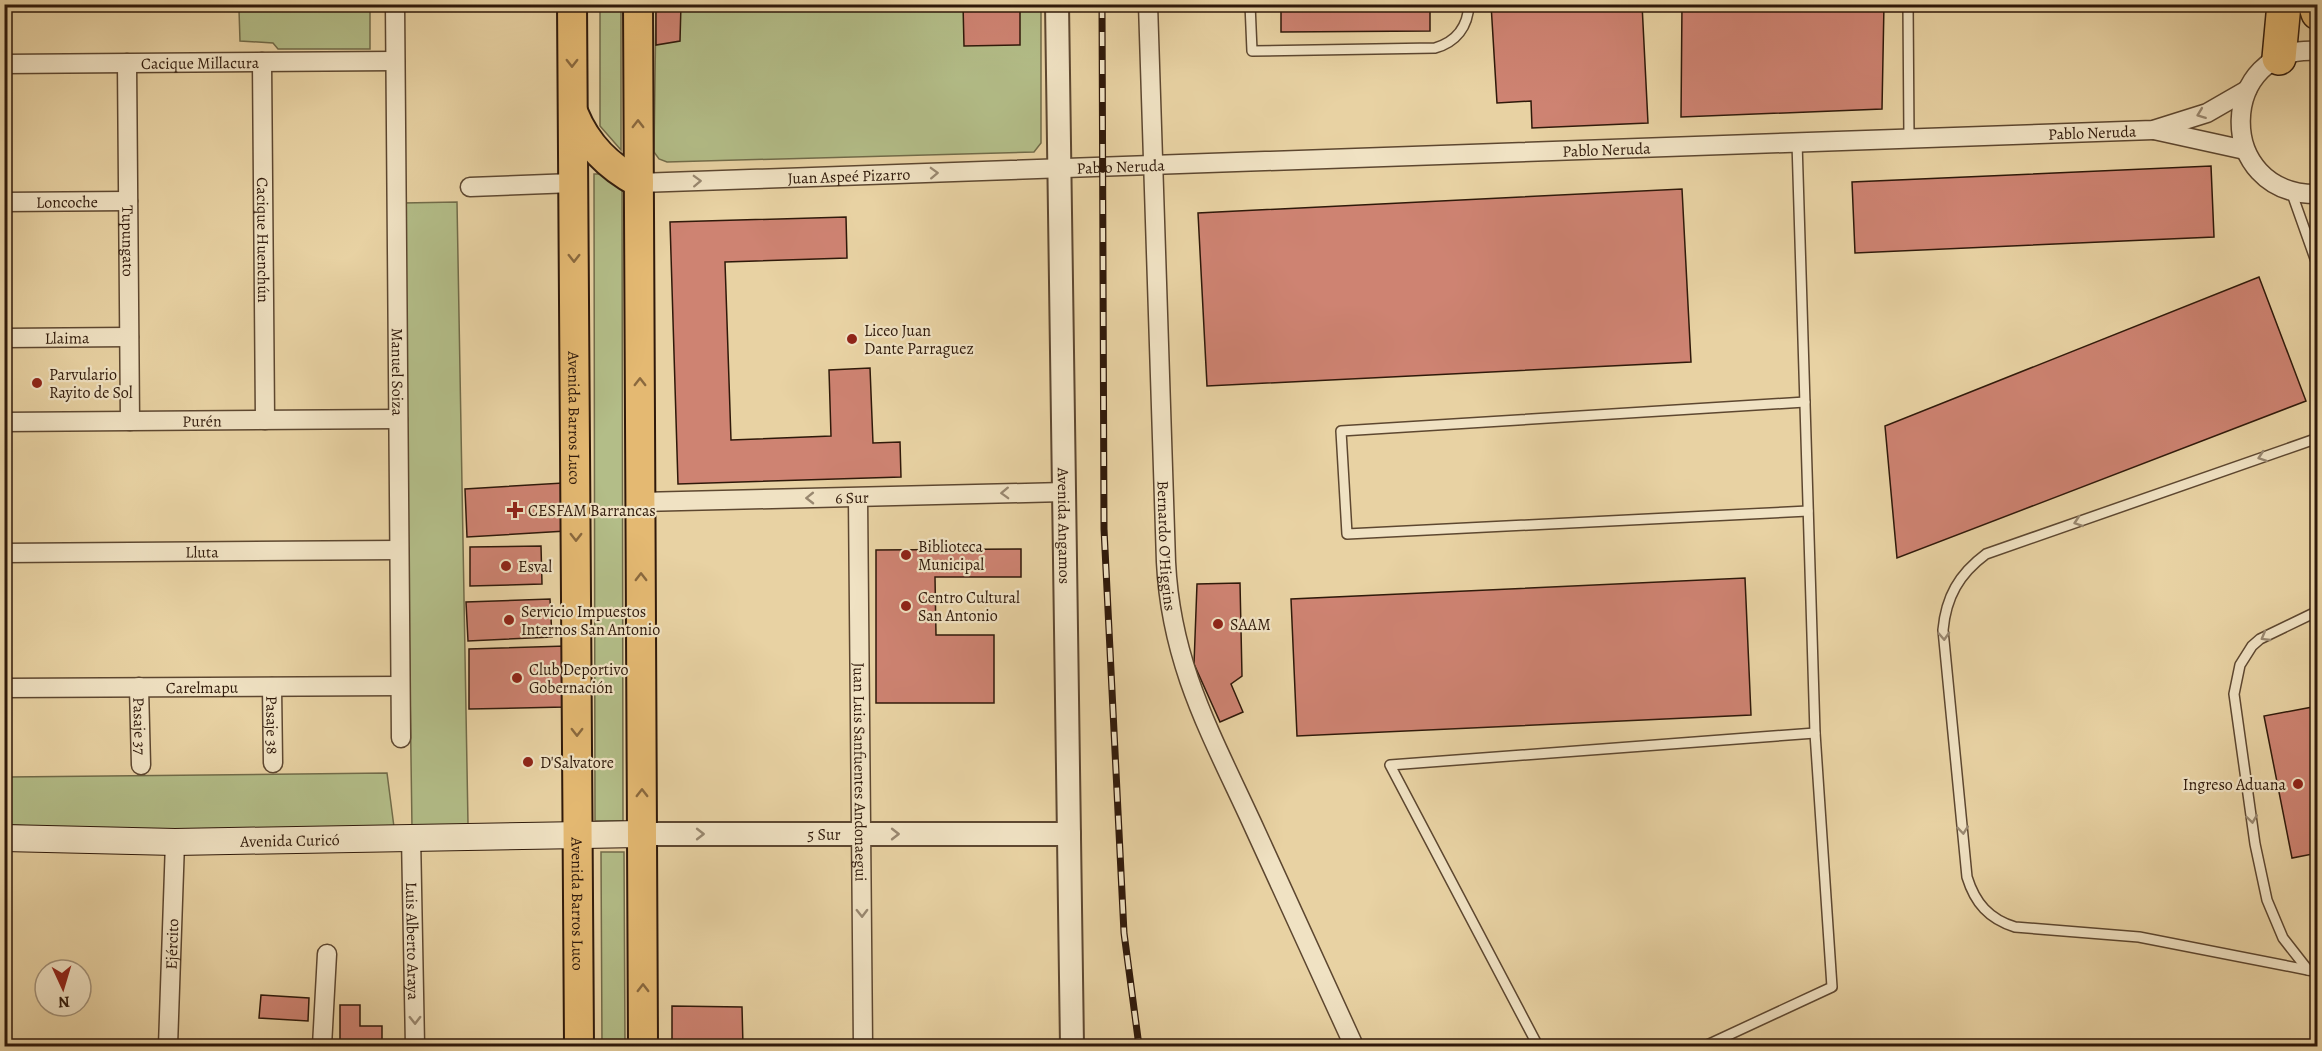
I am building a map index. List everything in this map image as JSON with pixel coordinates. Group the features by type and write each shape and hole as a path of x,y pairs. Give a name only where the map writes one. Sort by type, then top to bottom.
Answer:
{"highway":[{"path":"2279,58 2284,4"},
{"path":"2315,4 2318,13"}],"main road":[{"name":"Avenida Barros Luco","path":"572,4 579,1047"},
{"path":"638,4 643,1047"},
{"path":"573,109 594,149 615,169 639,183"},
{"name":"5 Sur","path":"578,835 642,834"},
{"name":"Avenida Curicó","path":"4,838 175,842 411,836 578,835"}],"street":[{"name":"Manuel Soiza","path":"395,4 401,738"},
{"name":"Avenida Angamos","path":"1057,4 1072,1047"},
{"name":"Bernardo O'Higgins","path":"1148,4 1166,572 1172,622 1179,652 1200,710 1354,1047"},
{"path":"2318,51 2294,53 2279,58 2255,77 2247,90 2240,120 2245,150 2263,176 2291,191 2318,194"},
{"name":"Cacique Millacura","path":"4,64 395,61"},
{"name":"Cacique Huenchún","path":"262,62 265,420"},
{"name":"Tupungato","path":"127,63 130,421"},
{"name":"Pablo Neruda","path":"2153,130 2207,113 2247,90"},
{"name":"Pablo Neruda","path":"1058,168 2153,130 2245,150"},
{"name":"Juan Aspeé Pizarro","path":"639,183 1058,168"},
{"path":"470,187 573,183"},
{"name":"Loncoche","path":"4,202 128,201"},
{"name":"Llaima","path":"4,338 129,337"},
{"name":"Purén","path":"4,422 398,419"},
{"name":"6 Sur","path":"640,502 1064,492"},
{"name":"Juan Luis Sanfuentes Andonaegui","path":"858,498 863,1047"},
{"name":"Lluta","path":"4,553 399,550"},
{"name":"Carelmapu","path":"4,688 400,686"},
{"name":"Pasaje 37","path":"139,687 141,765"},
{"name":"Pasaje 38","path":"272,687 273,763"},
{"name":"5 Sur","path":"642,834 1069,834"},
{"name":"Luis Alberto Araya","path":"411,836 415,1047"},
{"name":"Ejército","path":"168,1047 175,842"},
{"path":"322,1047 327,954"}],"lane":[{"path":"1250,4 1252,51 1435,48 1458,36 1468,18 1469,4"},
{"path":"1908,4 1909,138"},
{"path":"1705,1047 1832,987 1815,734 1797,142"},
{"path":"2291,191 2318,267"},
{"path":"1805,402 1341,431 1347,534 1808,511"},
{"path":"2313,971 2139,937 2015,927 2004,924 1983,909 1976,900 1967,877 1942,630 1947,602 1953,589 1973,564 1986,554 2318,438"},
{"path":"2313,971 2283,938 2267,900 2255,844 2234,694 2240,665 2252,646 2260,639 2318,611"},
{"path":"1539,1047 1389,765 1815,734"}],"green space":[{"path":"222,5 370,5 370,49 278,49 273,43 240,41 239,10 222,7"},
{"path":"600,5 621,5 621,150 600,126"},
{"path":"656,5 1041,5 1041,143 1034,152 667,162 659,159 654,152"},
{"path":"594,174 622,174 623,821 595,821"},
{"path":"457,202 468,824 412,828 403,203"},
{"path":"387,773 394,827 153,832 11,825 8,777"},
{"path":"601,852 624,852 625,1046 602,1046"}],"building":[{"path":"656,4 681,4 680,41 656,45"},
{"path":"963,4 1020,4 1020,45 964,46"},
{"path":"1281,4 1430,4 1430,31 1281,32"},
{"path":"1491,4 1642,4 1648,123 1532,128 1531,101 1497,103"},
{"path":"1682,4 1884,4 1882,109 1681,117"},
{"path":"2211,166 2214,237 1855,253 1852,182"},
{"path":"1682,189 1691,362 1207,386 1198,213"},
{"path":"846,217 847,258 725,262 731,440 831,436 829,370 870,368 873,443 900,442 901,477 678,484 670,222"},
{"path":"2259,277 2306,401 1897,558 1885,426"},
{"name":"CESFAM Barrancas","path":"563,483 566,531 467,537 465,489"},
{"name":"Esval","path":"541,546 542,584 470,586 470,547"},
{"name":"Centro Cultural San Antonio","path":"1021,549 1021,577 935,577 936,635 994,635 994,703 876,703 876,550"},
{"path":"1745,578 1751,715 1297,736 1291,599"},
{"name":"SAAM","path":"1240,583 1242,676 1231,684 1243,712 1220,722 1194,664 1197,584"},
{"name":"Servicio Impuestos Internos San Antonio","path":"550,599 552,637 468,641 466,602"},
{"name":"Club Deportivo Gobernación","path":"566,646 565,707 469,709 469,649"},
{"name":"Ingreso Aduana","path":"2318,706 2318,853 2292,858 2264,716"},
{"path":"261,995 309,998 308,1021 259,1018"},
{"path":"340,1005 360,1005 360,1026 382,1026 382,1046 340,1046"},
{"path":"672,1006 742,1007 743,1046 672,1046"}],"railway":[{"path":"1102,4 1104,529 1124,933 1139,1046"}],"place":[{"name":"Liceo Juan Dante Parraguez","path":"852,339"},
{"name":"Parvulario Rayito de Sol","path":"37,383"},
{"name":"CESFAM Barrancas","path":"515,510"},
{"name":"Biblioteca Municipal","path":"906,555"},
{"name":"Esval","path":"506,566"},
{"name":"Centro Cultural San Antonio","path":"906,606"},
{"name":"Servicio Impuestos Internos San Antonio","path":"509,620"},
{"name":"SAAM","path":"1218,624"},
{"name":"Club Deportivo Gobernación","path":"517,678"},
{"name":"D'Salvatore","path":"528,762"},
{"name":"Ingreso Aduana","path":"2298,784"}]}
